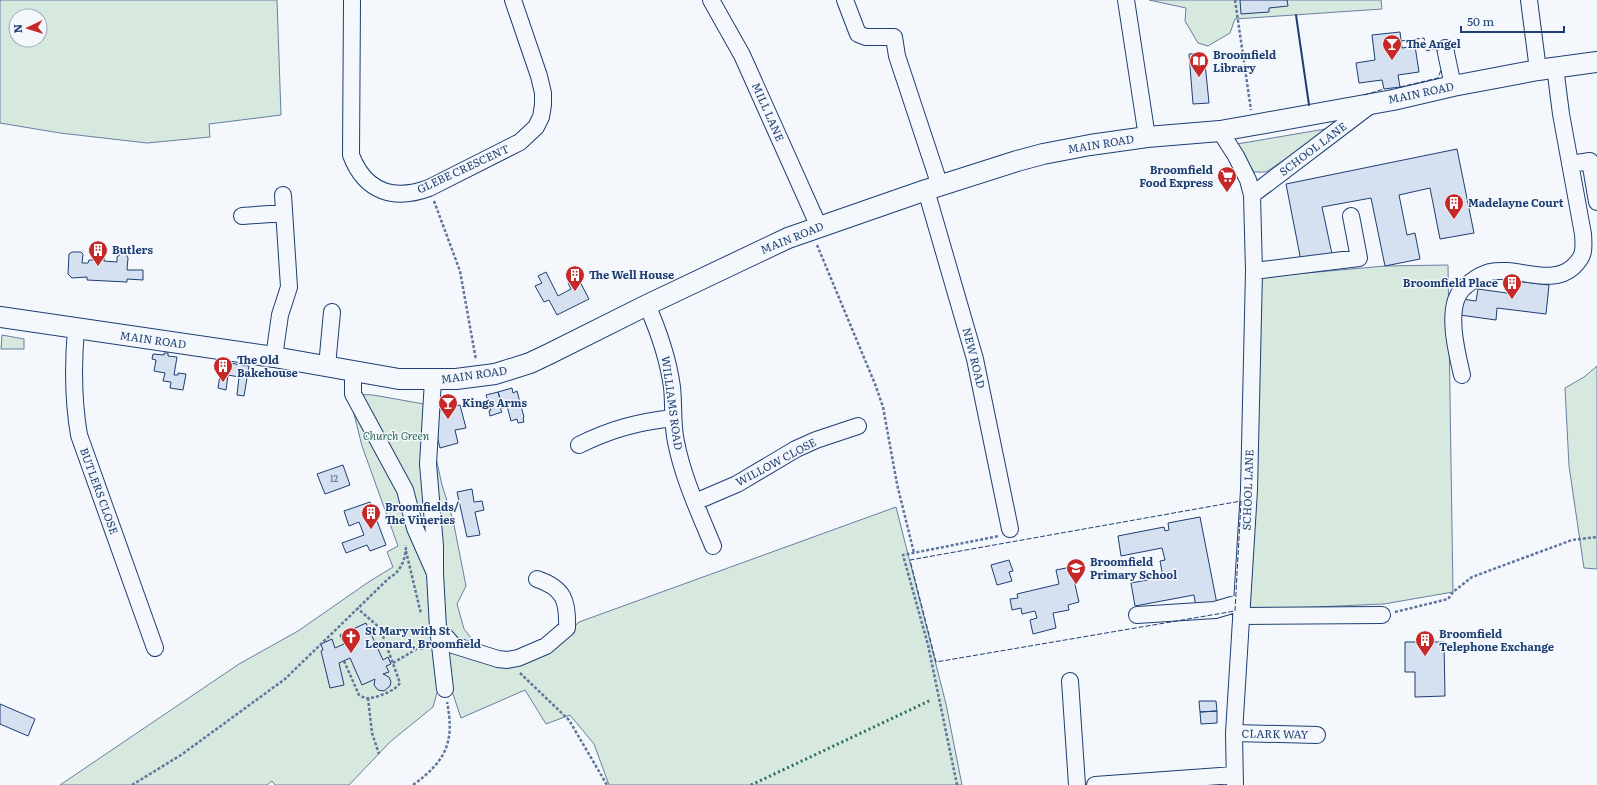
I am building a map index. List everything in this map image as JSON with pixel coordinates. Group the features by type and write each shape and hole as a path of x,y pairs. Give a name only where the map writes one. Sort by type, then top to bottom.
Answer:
{"main road":[{"name":"MAIN ROAD","path":"0,316 76,329 274,357 399,379 433,380 479,376 513,369 530,363 788,238 817,233 933,188 1043,154 1090,145 1147,137 1254,126 1373,104 1453,86 1546,68 1597,62"}],"street":[{"name":"GLEBE CRESCENT","path":"352,0 352,155 356,167 364,178 375,187 387,192 402,195 416,193 429,188 520,142 536,127 541,117 543,105 543,93 540,76 513,0"},
{"name":"MILL LANE","path":"711,0 728,27 745,62 817,233"},
{"name":"NEW ROAD","path":"845,0 858,34 866,38 894,37 897,56 933,188 975,359 1010,529"},
{"path":"1126,0 1147,137"},
{"path":"1462,375 1456,350 1454,311 1456,299 1461,288 1477,277 1490,272 1504,271 1550,276 1560,274 1570,270 1583,256 1583,234 1561,114 1546,68 1529,0"},
{"path":"1445,48 1453,86"},
{"name":"SCHOOL LANE","path":"1252,195 1373,104"},
{"name":"SCHOOL LANE","path":"1220,130 1236,156 1248,180 1252,195 1254,271 1249,490 1234,734 1234,780"},
{"path":"1570,164 1590,161 1597,202"},
{"path":"274,357 280,315 289,287 282,194"},
{"path":"242,216 284,213"},
{"path":"1254,271 1359,258 1351,216"},
{"name":"WILLIAMS ROAD","path":"647,305 660,334 667,359 672,388 673,418 676,441 683,471 713,546"},
{"path":"327,366 332,312"},
{"name":"BUTLERS CLOSE","path":"76,329 74,366 76,416 79,435 155,648"},
{"path":"353,372 353,394 405,490 415,528 425,555 435,574"},
{"path":"433,380 428,464 435,546 435,574 439,631 445,690"},
{"path":"579,445 597,435 621,427 642,422 673,418"},
{"name":"WILLOW CLOSE","path":"695,502 737,484 803,446 858,426"},
{"path":"405,490 410,493 414,493 419,489 428,447"},
{"path":"439,631 453,645 498,659 507,660 518,658 546,646 567,628 568,612 563,594 550,583 538,579"},
{"path":"1137,615 1242,609 1382,615"},
{"path":"1070,681 1077,785"},
{"name":"CLARK WAY","path":"1234,734 1317,735"},
{"path":"1095,785 1234,780"}],"path":[{"path":"1235,0 1254,126"},
{"path":"429,188 460,271 479,376"},
{"path":"817,233 881,401 897,484 914,553"},
{"path":"957,785 928,644 904,555 1004,535 1010,529"},
{"path":"1382,615 1448,599 1453,592 1472,577 1572,540 1597,536"},
{"path":"406,539 406,550 423,620"},
{"path":"132,785 181,755 285,679 389,578 397,574 402,566 406,550"},
{"path":"344,661 359,695 370,699 397,688 400,683 400,679 380,628 357,608"},
{"path":"393,663 439,631"},
{"path":"507,660 569,720 607,785"},
{"path":"413,785 434,768 443,757 450,736 450,713 445,690"},
{"path":"368,698 372,733 379,754"}],"green space":[{"path":"0,0 277,0 281,115 209,124 210,137 147,143 60,133 0,123"},
{"path":"1149,0 1381,0 1382,9 1235,19 1230,33 1208,46 1198,43 1185,21 1186,8"},
{"path":"1331,128 1266,172 1254,172 1237,144"},
{"path":"1448,265 1453,592 1384,604 1247,610 1261,277 1385,266"},
{"path":"2,335 24,339 24,349 1,349"},
{"path":"1597,366 1597,569 1584,568 1569,466 1565,388 1584,377"},
{"name":"Church Green","path":"349,394 373,395 424,404 442,485 453,520 466,586 457,604 464,629 490,662 553,647 579,622 896,507 946,704 962,785 609,785 594,744 570,715 546,724 525,690 461,718 449,682 439,686 433,707 390,742 349,785 275,785 272,781 267,785 60,785 239,664 298,631 370,581 393,567 387,552 398,546 362,446"}],"building":[{"path":"1240,0 1287,0 1288,6 1269,8 1269,12 1241,14"},
{"name":"The Angel","path":"1400,32 1402,48 1415,46 1419,72 1398,75 1400,87 1384,89 1382,80 1359,83 1356,63 1375,60 1372,35"},
{"name":"Broomfield Library","path":"1204,53 1209,103 1193,104 1189,54"},
{"name":"Madelayne Court","path":"1457,149 1474,233 1440,239 1430,188 1399,195 1407,235 1415,233 1420,259 1385,266 1371,198 1322,207 1332,254 1301,261 1286,184"},
{"name":"Butlers","path":"72,252 81,252 83,254 82,263 88,263 89,260 95,260 96,258 104,258 104,261 117,262 117,257 121,254 126,254 128,258 127,270 143,270 143,280 127,279 127,282 87,280 87,277 72,278 68,274 69,254"},
{"name":"The Well House","path":"546,272 558,296 571,289 568,283 578,278 589,299 557,315 549,300 544,302 535,286 542,283 538,276"},
{"name":"Broomfield Place","path":"1515,281 1549,285 1546,314 1497,308 1496,320 1460,315 1462,299 1476,301 1478,289 1514,294"},
{"path":"164,353 168,353 168,356 177,357 174,375 178,375 178,373 186,374 183,390 170,388 171,382 163,381 165,373 154,371 156,360 152,359 153,354 164,355"},
{"name":"The Old Bakehouse","path":"222,362 249,366 244,396 237,395 239,377 228,375 226,390 218,388"},
{"path":"512,388 513,393 517,391 524,422 518,423 517,419 511,421 507,406 503,408 498,392"},
{"path":"498,392 503,408 500,408 502,412 490,416 489,411 491,410 486,395"},
{"name":"Kings Arms","path":"460,405 466,428 455,430 458,443 440,448 431,412"},
{"path":"343,465 350,485 325,494 317,474"},
{"path":"472,489 474,502 482,501 484,510 475,512 480,535 467,537 457,492"},
{"name":"Broomfields/ The Vineries","path":"370,502 386,545 370,551 367,545 346,553 342,543 364,535 359,522 349,526 344,511"},
{"path":"1200,517 1217,604 1196,608 1194,595 1135,606 1131,583 1163,577 1160,561 1165,560 1162,548 1121,556 1118,536 1164,527 1165,531 1169,530 1168,523"},
{"path":"1009,560 1013,571 1009,572 1012,581 997,585 991,565"},
{"path":"1071,567 1079,602 1068,605 1069,610 1053,613 1056,628 1033,634 1030,620 1037,618 1035,611 1022,614 1021,608 1012,610 1010,599 1018,598 1017,594 1059,584 1056,570"},
{"name":"St Mary with St Leonard, Broomfield","path":"366,623 383,660 388,657 391,664 386,666 389,672 383,674 389,677 391,682 390,686 384,691 378,690 374,685 375,679 362,685 350,658 339,663 344,685 330,688 321,651 323,650 321,644 332,639 335,648 344,644 340,635"},
{"path":"425,640 428,646 421,650 418,644"},
{"name":"Broomfield Telephone Exchange","path":"1405,642 1444,642 1445,696 1415,697 1415,672 1405,672"},
{"path":"1199,701 1216,701 1217,711 1200,712"},
{"path":"0,704 35,719 28,736 0,724"},
{"path":"1217,711 1217,723 1201,724 1200,712"}],"hedge":[{"path":"751,785 931,700"}],"fence":[{"path":"1401,41 1424,38 1427,51 1437,48 1438,51"},
{"path":"1400,87 1438,78 1441,70"},
{"path":"1364,95 1384,89"},
{"path":"1241,501 1235,611 936,662 910,560 1241,501"}],"wall":[{"path":"1296,15 1309,105"}],"place":[{"name":"The Angel","path":"1392,61"},
{"name":"Broomfield Library","path":"1199,78"},
{"name":"Broomfield Food Express","path":"1227,193"},
{"name":"Madelayne Court","path":"1454,220"},
{"name":"Butlers","path":"98,267"},
{"name":"The Well House","path":"575,292"},
{"name":"Broomfield Place","path":"1512,300"},
{"name":"The Old Bakehouse","path":"223,383"},
{"name":"Kings Arms","path":"448,420"},
{"name":"Broomfields/ The Vineries","path":"371,530"},
{"name":"Broomfield Primary School","path":"1076,585"},
{"name":"St Mary with St Leonard, Broomfield","path":"351,654"},
{"name":"Broomfield Telephone Exchange","path":"1425,657"}]}
